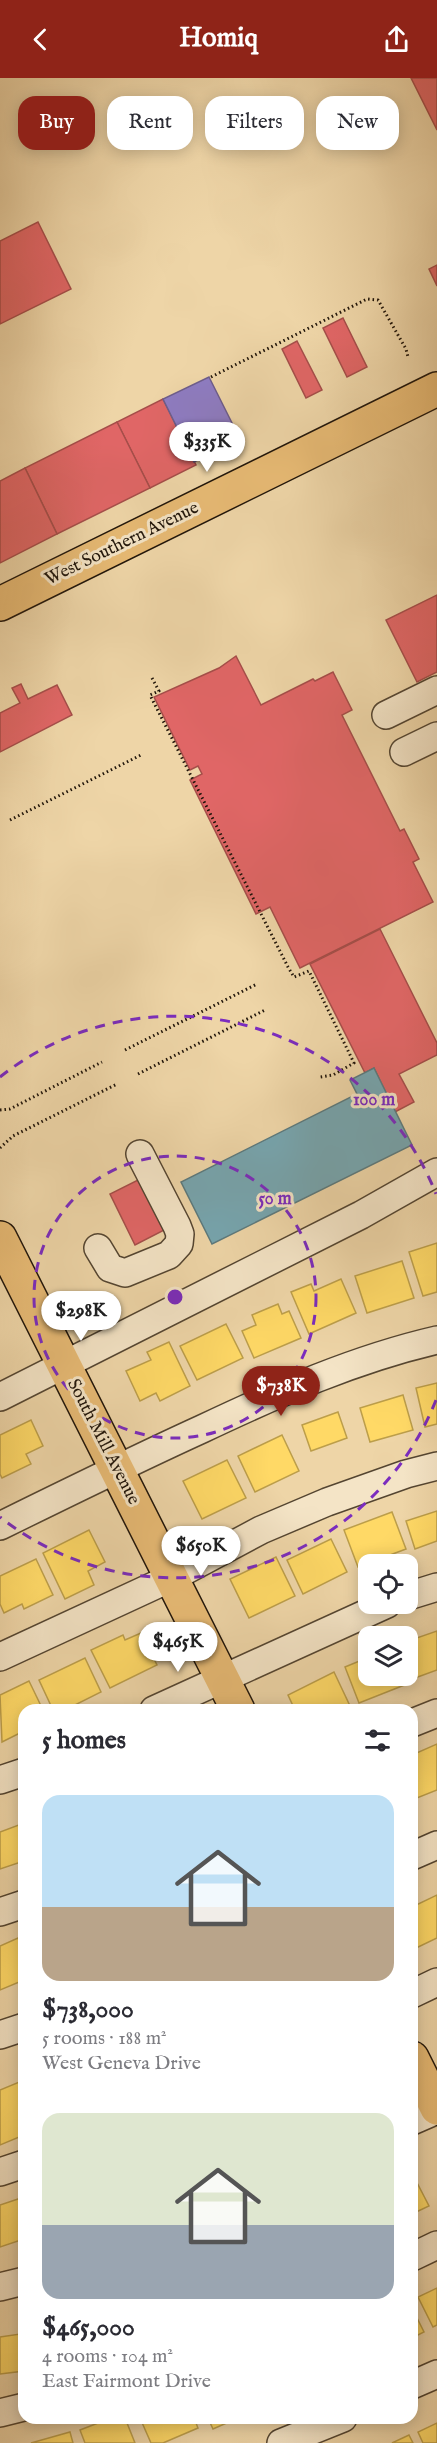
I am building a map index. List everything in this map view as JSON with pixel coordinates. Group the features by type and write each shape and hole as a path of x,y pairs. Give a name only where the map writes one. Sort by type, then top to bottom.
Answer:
{"main road":[{"name":"West Southern Avenue","path":"0,604 437,389"},
{"name":"South Mill Avenue","path":"0,1238 235,1704"},
{"path":"418,2070 437,2109"}],"street":[{"path":"386,715 437,690"},
{"path":"404,752 437,736"},
{"path":"98,1248 110,1268 124,1273 132,1272 169,1255 179,1244 180,1234 177,1226 140,1154"},
{"path":"0,1397 362,1215 437,1172"},
{"path":"0,1526 288,1389 390,1351 437,1341"},
{"path":"0,1658 173,1577 261,1530 327,1502 406,1474 437,1466"},
{"path":"418,1593 437,1587"},
{"path":"166,1704 364,1614"},
{"path":"418,1721 437,1713"},
{"path":"0,1780 18,1774"},
{"path":"418,1853 437,1845"},
{"path":"0,1912 18,1906"},
{"path":"418,1991 437,1982"},
{"path":"0,2035 18,2029"},
{"path":"418,2118 437,2109"},
{"path":"0,2172 18,2166"},
{"path":"418,2254 437,2245"},
{"path":"0,2287 18,2282"},
{"path":"418,2382 437,2374"},
{"path":"0,2413 18,2408"},
{"path":"281,2443 329,2424"}],"path":[{"path":"211,377 354,306 373,299 378,300 408,357"},
{"path":"152,678 159,691 150,696 288,967 294,977 309,971 354,1063 333,1075 320,1077"},
{"path":"10,820 143,754"},
{"path":"125,1050 257,984"},
{"path":"138,1074 265,1010"},
{"path":"0,1110 10,1109 102,1062"},
{"path":"0,1148 13,1136 117,1084"}],"building: Homes":[{"path":"437,1243 437,1292 423,1296 409,1252"},
{"path":"402,1261 414,1298 367,1313 355,1276"},
{"path":"341,1279 356,1313 309,1334 291,1292 311,1284 314,1291"},
{"path":"278,1304 282,1314 289,1311 301,1338 254,1358 242,1331 256,1325 252,1315"},
{"path":"226,1324 243,1358 197,1380 180,1346"},
{"path":"169,1342 190,1386 160,1401 156,1393 140,1401 126,1371 151,1360 147,1352"},
{"path":"437,1383 437,1424 425,1427 416,1388"},
{"path":"403,1395 413,1430 370,1442 360,1408"},
{"path":"338,1412 347,1438 311,1451 302,1425"},
{"path":"31,1420 43,1446 26,1454 31,1464 2,1478 0,1474 0,1435"},
{"path":"282,1435 299,1471 255,1492 238,1456"},
{"path":"227,1460 246,1498 202,1519 183,1481"},
{"path":"437,1511 437,1541 415,1549 406,1521"},
{"path":"392,1512 406,1549 393,1554 358,1554 358,1567 344,1530"},
{"path":"89,1530 105,1562 88,1571 94,1585 65,1599 43,1553"},
{"path":"331,1539 347,1572 303,1594 287,1560"},
{"path":"276,1557 295,1596 249,1618 230,1579"},
{"path":"36,1559 53,1595 24,1609 22,1604 4,1613 0,1604 0,1576"},
{"path":"437,1631 437,1670 418,1677 418,1638"},
{"path":"141,1633 157,1665 110,1688 91,1650 123,1635 125,1640"},
{"path":"85,1658 101,1692 77,1704 50,1704 39,1680"},
{"path":"358,1662 358,1686 402,1686 359,1703 345,1667"},
{"path":"334,1672 349,1704 292,1704 288,1695"},
{"path":"29,1681 40,1704 18,1704 18,1734 2,1742 0,1695"},
{"path":"437,1744 437,1790 418,1798 418,1752"},
{"path":"18,1825 18,1863 0,1869 0,1832"},
{"path":"437,1895 437,1938 418,1947 418,1904"},
{"path":"18,1938 18,1982 0,1990 0,1946"},
{"path":"18,2082 18,2138 0,2145 0,2090"},
{"path":"418,2185 429,2206 418,2211"},
{"path":"18,2199 18,2241 0,2247 0,2205"},
{"path":"437,2288 437,2325 433,2327 418,2297"},
{"path":"418,2320 424,2332 418,2335"},
{"path":"18,2334 18,2372 0,2374 0,2337"},
{"path":"437,2423 437,2443 423,2443 418,2432"},
{"path":"96,2424 127,2424 135,2443 85,2443 80,2430"},
{"path":"143,2424 196,2424 198,2428 163,2443 151,2443"},
{"path":"211,2424 224,2424 213,2429"},
{"path":"70,2432 73,2443 31,2443"},
{"path":"409,2435 413,2443 392,2443"}],"building: Shops":[{"path":"411,78 437,78 437,130"},
{"path":"38,222 71,289 0,324 0,241"},
{"path":"437,265 437,286 429,269"},
{"path":"343,318 367,367 347,377 323,328"},
{"path":"297,341 322,390 306,398 282,349"},
{"path":"163,399 196,465 150,488 117,422"},
{"path":"117,422 150,488 57,534 25,468"},
{"path":"25,468 57,534 0,563 0,481"},
{"path":"437,595 437,672 417,682 386,620"},
{"path":"236,656 261,705 313,679 315,681 333,672 352,710 342,715 400,831 404,829 419,859 413,862 433,902 300,968 270,907 256,914 190,780 202,774 198,766 190,770 154,697 219,668"},
{"path":"21,684 28,699 57,685 72,715 0,752 0,713 20,703 12,688"},
{"path":"380,929 437,1043 437,1055 399,1074 414,1102 395,1112 374,1068 365,1073 310,964"},
{"path":"148,1175 174,1225 135,1245 110,1194"}],"building: Offices":[{"path":"209,377 240,439 194,462 163,399"}],"building: Public":[{"path":"374,1068 412,1145 212,1244 181,1182 357,1094 350,1080"}]}
